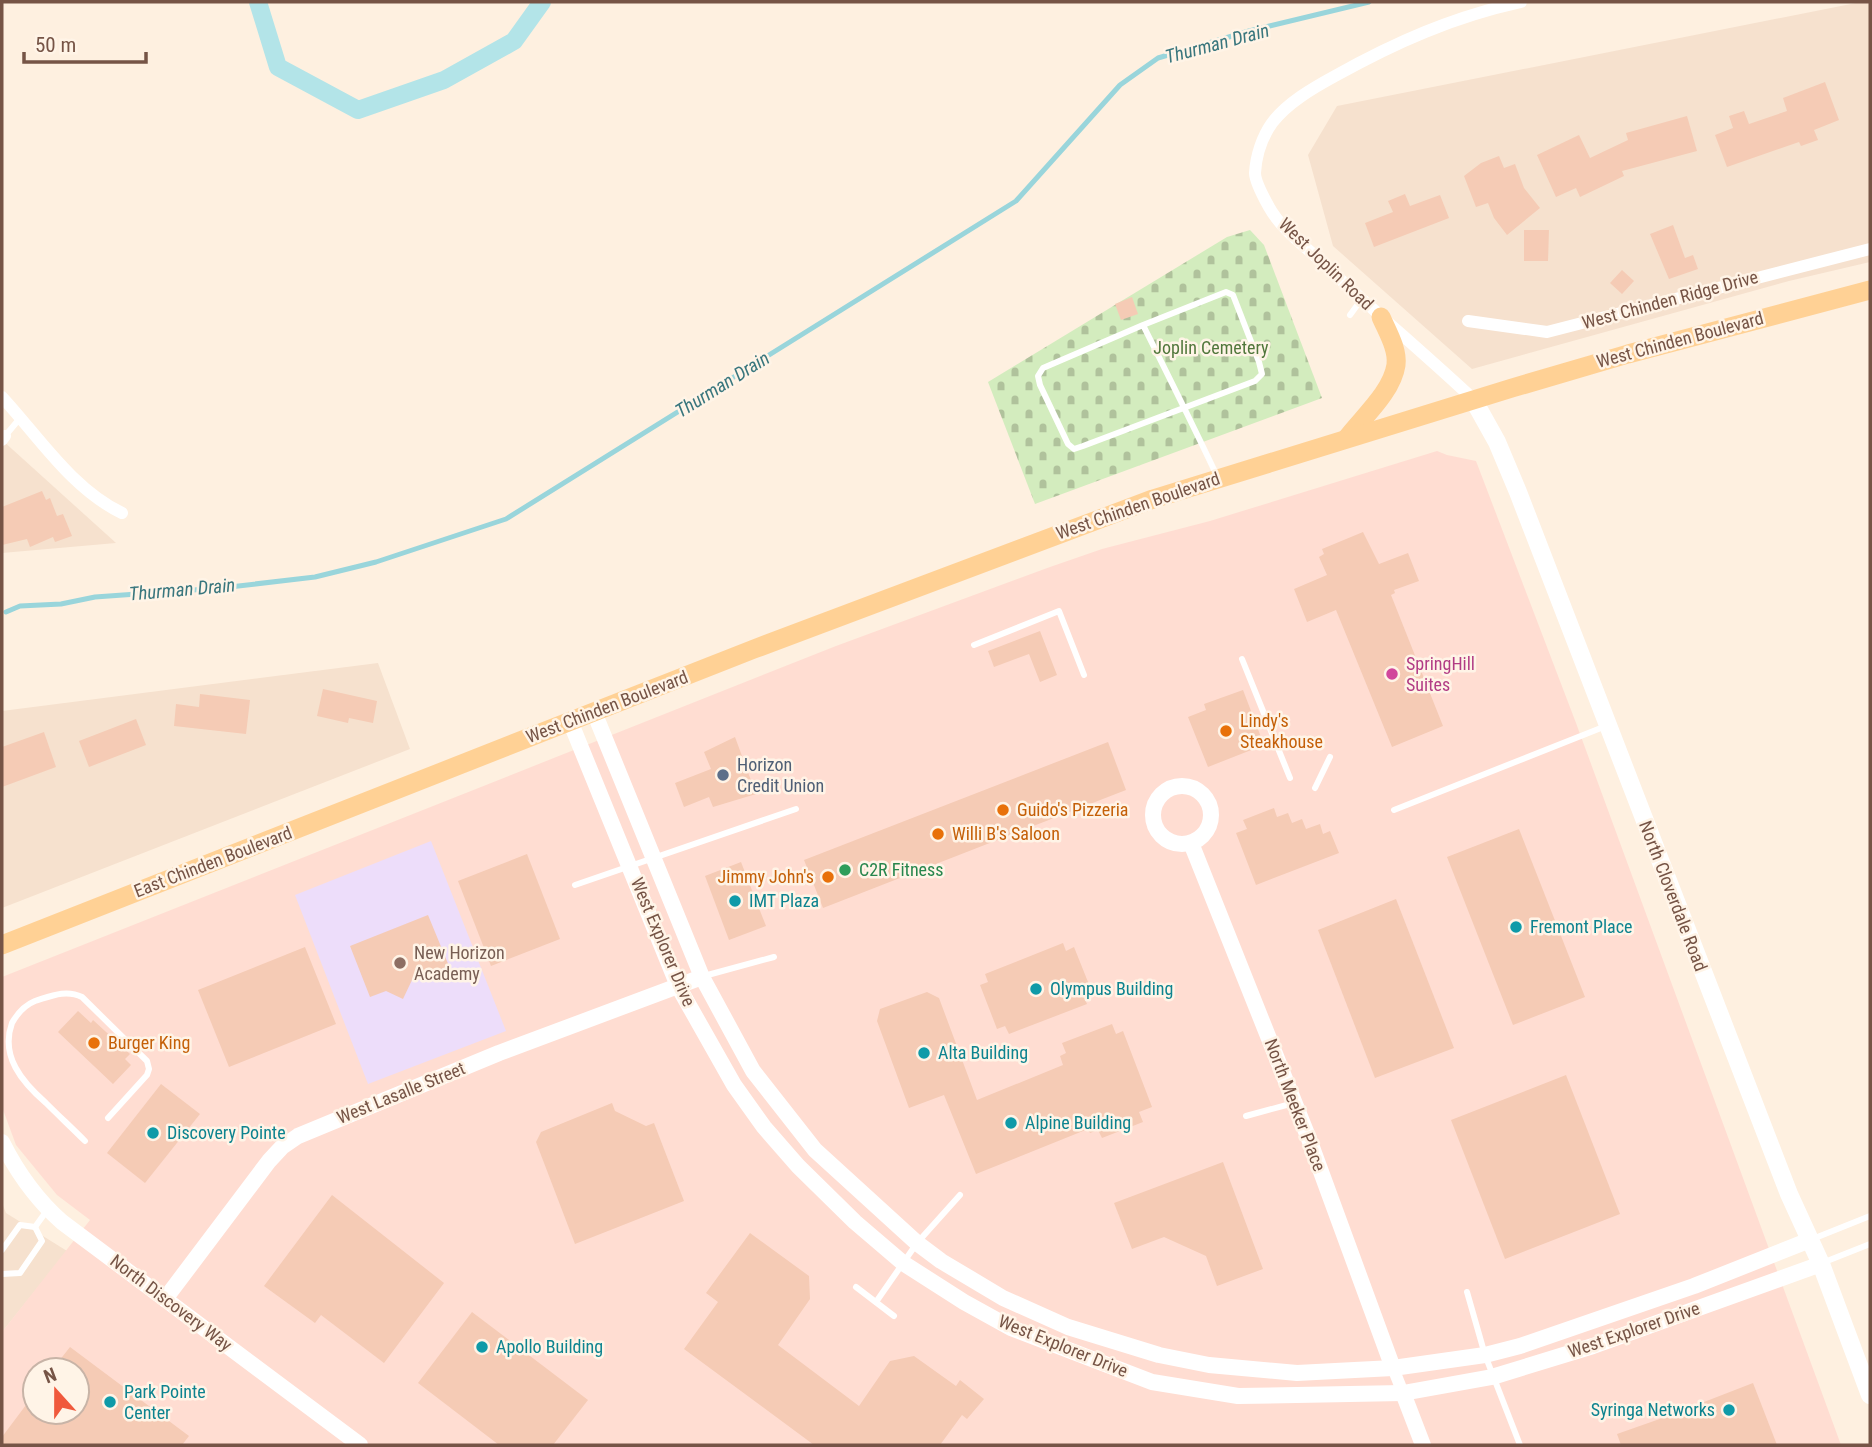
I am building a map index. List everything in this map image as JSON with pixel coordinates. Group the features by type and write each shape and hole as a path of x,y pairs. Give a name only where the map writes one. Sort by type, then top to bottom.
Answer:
{"main road":[{"name":"West Chinden Boulevard","path":"424,779 914,587 1218,478 1628,354 1870,290"},
{"path":"1347,438 1389,385 1396,363 1393,345 1381,317"},
{"name":"North Cloverdale Road","path":"1473,399 1497,442 1518,492 1788,1194 1821,1264 1870,1395"},
{"name":"East Chinden Boulevard","path":"2,945 424,779"}],"street":[{"name":"West Joplin Road","path":"1473,399 1361,300 1294,236 1270,209 1255,176 1260,145 1273,123 1296,101 1384,48 1443,24 1521,2"},
{"name":"West Chinden Ridge Drive","path":"1468,321 1547,332 1870,249"},
{"path":"2,397 79,484 102,503 122,513"},
{"name":"West Explorer Drive","path":"594,712 655,856 702,977 753,1071 815,1150 917,1243 941,1261 1016,1304 1068,1327 1159,1356 1209,1365 1297,1373 1392,1368 1485,1355 1520,1346 1694,1286 1810,1240"},
{"name":"West Explorer Drive","path":"570,721 631,865 678,986 734,1085 764,1127 798,1166 855,1222 904,1263 964,1302 1011,1328 1152,1382 1238,1396 1403,1393 1492,1377 1593,1346 1821,1264"},
{"name":"North Meeker Place","path":"1191,843 1294,1103 1392,1368"},
{"name":"West Lasalle Street","path":"165,1299 269,1161 282,1147 298,1136 499,1053 702,977"},
{"name":"North Discovery Way","path":"2,1142 13,1164 48,1209 360,1445"},
{"path":"1392,1368 1423,1445"}],"lane":[{"path":"1226,292 1233,295 1262,374 1255,381 1074,450 1068,444 1038,376 1043,368 1143,325 1226,292"},
{"path":"1350,315 1361,300"},
{"path":"1143,325 1218,478"},
{"path":"3,438 21,417"},
{"path":"974,645 1059,611 1084,675"},
{"path":"1242,659 1290,778"},
{"path":"1394,810 1607,726"},
{"path":"1315,788 1330,757"},
{"path":"575,885 796,809"},
{"path":"702,977 774,957"},
{"path":"85,1141 25,1086 13,1070 5,1051 5,1033 16,1016 30,1003 56,994 73,993 82,998 147,1061 147,1075 107,1118"},
{"path":"1246,1116 1294,1103"},
{"path":"876,1302 917,1243 960,1195"},
{"path":"35,1227 48,1209"},
{"path":"1810,1240 1870,1216"},
{"path":"2,1250 20,1225 35,1227"},
{"path":"2,1274 20,1273 42,1241 35,1227"},
{"path":"1821,1264 1870,1244"},
{"path":"856,1287 894,1316"},
{"path":"1466,1292 1492,1377 1520,1445"}],"shaded area":[{"path":"1870,2 1870,262 1789,281 1472,369 1333,246 1308,155 1337,106"},
{"path":"2,440 116,543 2,553"},
{"path":"1437,451 1476,461 1576,723 1841,1445 2,1445 2,1332 90,1220 57,1195 16,1145 2,1107 2,977 836,646 1102,549 1210,521"},
{"path":"378,663 410,749 2,908 2,711"},
{"name":"New Horizon Academy","path":"431,841 506,1031 368,1084 295,895"},
{"path":"2,1203 6,1213 67,1251 2,1332"}],"green space":[{"name":"Joplin Cemetery","path":"1250,230 1264,245 1322,398 1035,504 988,382 1227,237"}],"building":[{"path":"1825,82 1839,120 1814,130 1818,140 1801,146 1799,142 1727,167 1715,135 1733,128 1729,116 1744,111 1749,124 1787,111 1783,98"},
{"path":"1687,116 1697,151 1622,171 1624,176 1580,197 1576,188 1556,197 1537,155 1579,135 1590,158 1628,140 1626,133"},
{"path":"1499,156 1504,168 1515,164 1524,188 1540,208 1507,235 1494,218 1488,203 1476,207 1464,176 1481,163"},
{"path":"1405,194 1410,206 1440,195 1449,218 1374,247 1365,223 1393,212 1388,201"},
{"path":"1673,225 1685,258 1693,255 1698,269 1669,279 1650,234"},
{"path":"1524,230 1549,230 1548,261 1524,261"},
{"path":"1622,270 1634,281 1622,294 1610,283"},
{"path":"1132,297 1138,314 1121,320 1115,304"},
{"path":"42,491 46,500 50,498 57,516 63,514 72,536 55,542 53,537 30,547 27,539 2,545 2,507"},
{"name":"SpringHill Suites","path":"1363,532 1379,564 1408,553 1419,581 1394,590 1395,593 1391,595 1443,726 1392,747 1336,610 1307,622 1294,589 1327,575 1319,557 1324,554 1322,549"},
{"path":"1040,631 1057,675 1040,682 1029,654 994,667 988,651"},
{"path":"323,689 377,701 373,723 349,718 348,723 317,716"},
{"name":"Lindy's Steakhouse","path":"1243,690 1264,745 1208,767 1188,717 1206,710 1204,704"},
{"path":"200,694 250,700 246,734 174,726 176,704 199,707"},
{"path":"136,719 146,745 89,767 79,741"},
{"path":"44,732 56,767 2,787 2,747"},
{"name":"Horizon Credit Union","path":"735,737 756,794 713,807 709,797 684,807 675,783 711,769 704,752"},
{"path":"1108,742 1126,790 823,908 804,860"},
{"path":"1274,808 1277,817 1288,813 1292,823 1302,819 1306,829 1320,824 1323,834 1330,831 1339,853 1256,885 1236,833 1247,829 1243,820"},
{"name":"Fremont Place","path":"1519,829 1585,997 1513,1025 1447,857"},
{"path":"527,854 560,939 491,966 458,881"},
{"name":"IMT Plaza","path":"741,862 766,926 729,940 705,876"},
{"path":"1396,899 1454,1048 1375,1078 1318,930"},
{"path":"428,915 449,966 412,980 403,999 386,991 370,997 350,946"},
{"name":"Olympus Building","path":"1063,943 1066,951 1074,947 1092,992 1083,995 1087,1004 1009,1034 1005,1026 997,1029 980,985 988,982 985,974"},
{"path":"305,947 336,1024 229,1067 198,990"},
{"path":"927,992 939,998 977,1100 1063,1065 1060,1056 1066,1053 1062,1043 1112,1024 1116,1034 1123,1031 1152,1107 1139,1112 1143,1122 1102,1138 1098,1130 1090,1133 1088,1129 976,1174 944,1095 909,1108 877,1021 880,1009"},
{"name":"Burger King","path":"78,1011 91,1023 93,1020 130,1054 125,1059 131,1065 113,1084 58,1032"},
{"path":"1566,1075 1620,1214 1505,1259 1451,1120"},
{"name":"Discovery Pointe","path":"161,1084 200,1114 145,1183 107,1153"},
{"path":"612,1103 615,1111 646,1126 654,1123 684,1201 575,1244 536,1142 541,1132"},
{"path":"1223,1162 1263,1269 1217,1286 1206,1256 1164,1237 1132,1249 1114,1203"},
{"path":"332,1195 444,1283 384,1363 321,1315 315,1323 264,1286"},
{"path":"750,1233 809,1276 810,1299 778,1345 859,1406 890,1361 914,1356 956,1386 960,1380 984,1399 967,1419 962,1415 940,1445 814,1445 684,1349 718,1302 706,1293"},
{"name":"Apollo Building","path":"472,1312 588,1400 553,1445 499,1445 418,1383"},
{"name":"Park Pointe Center","path":"70,1347 82,1356 63,1356"},
{"name":"Park Pointe Center","path":"91,1363 189,1436 182,1445 2,1445 2,1437 21,1412 21,1426 91,1426"},
{"name":"Syringa Networks","path":"1753,1383 1777,1445 1621,1445 1617,1434 1671,1415 1673,1419 1705,1406 1704,1402"}],"waterway":[{"path":"258,2 278,67 358,110 444,80 514,41 542,2"},
{"name":"Thurman Drain","path":"6,612 20,606 61,604 95,597 221,588 315,577 376,562 506,519 1016,201 1120,85 1158,58 1249,31 1369,2"}],"place":[{"name":"SpringHill Suites","path":"1392,674"},
{"name":"Lindy's Steakhouse","path":"1226,731"},
{"name":"Horizon Credit Union","path":"723,775"},
{"name":"Guido's Pizzeria","path":"1003,810"},
{"name":"Willi B's Saloon","path":"938,834"},
{"name":"C2R Fitness","path":"845,870"},
{"name":"Jimmy John's","path":"828,877"},
{"name":"IMT Plaza","path":"735,901"},
{"name":"Fremont Place","path":"1516,927"},
{"name":"New Horizon Academy","path":"400,963"},
{"name":"Olympus Building","path":"1036,989"},
{"name":"Burger King","path":"94,1043"},
{"name":"Alta Building","path":"924,1053"},
{"name":"Alpine Building","path":"1011,1123"},
{"name":"Discovery Pointe","path":"153,1133"},
{"name":"Apollo Building","path":"482,1347"},
{"name":"Park Pointe Center","path":"110,1402"},
{"name":"Syringa Networks","path":"1729,1410"}]}
